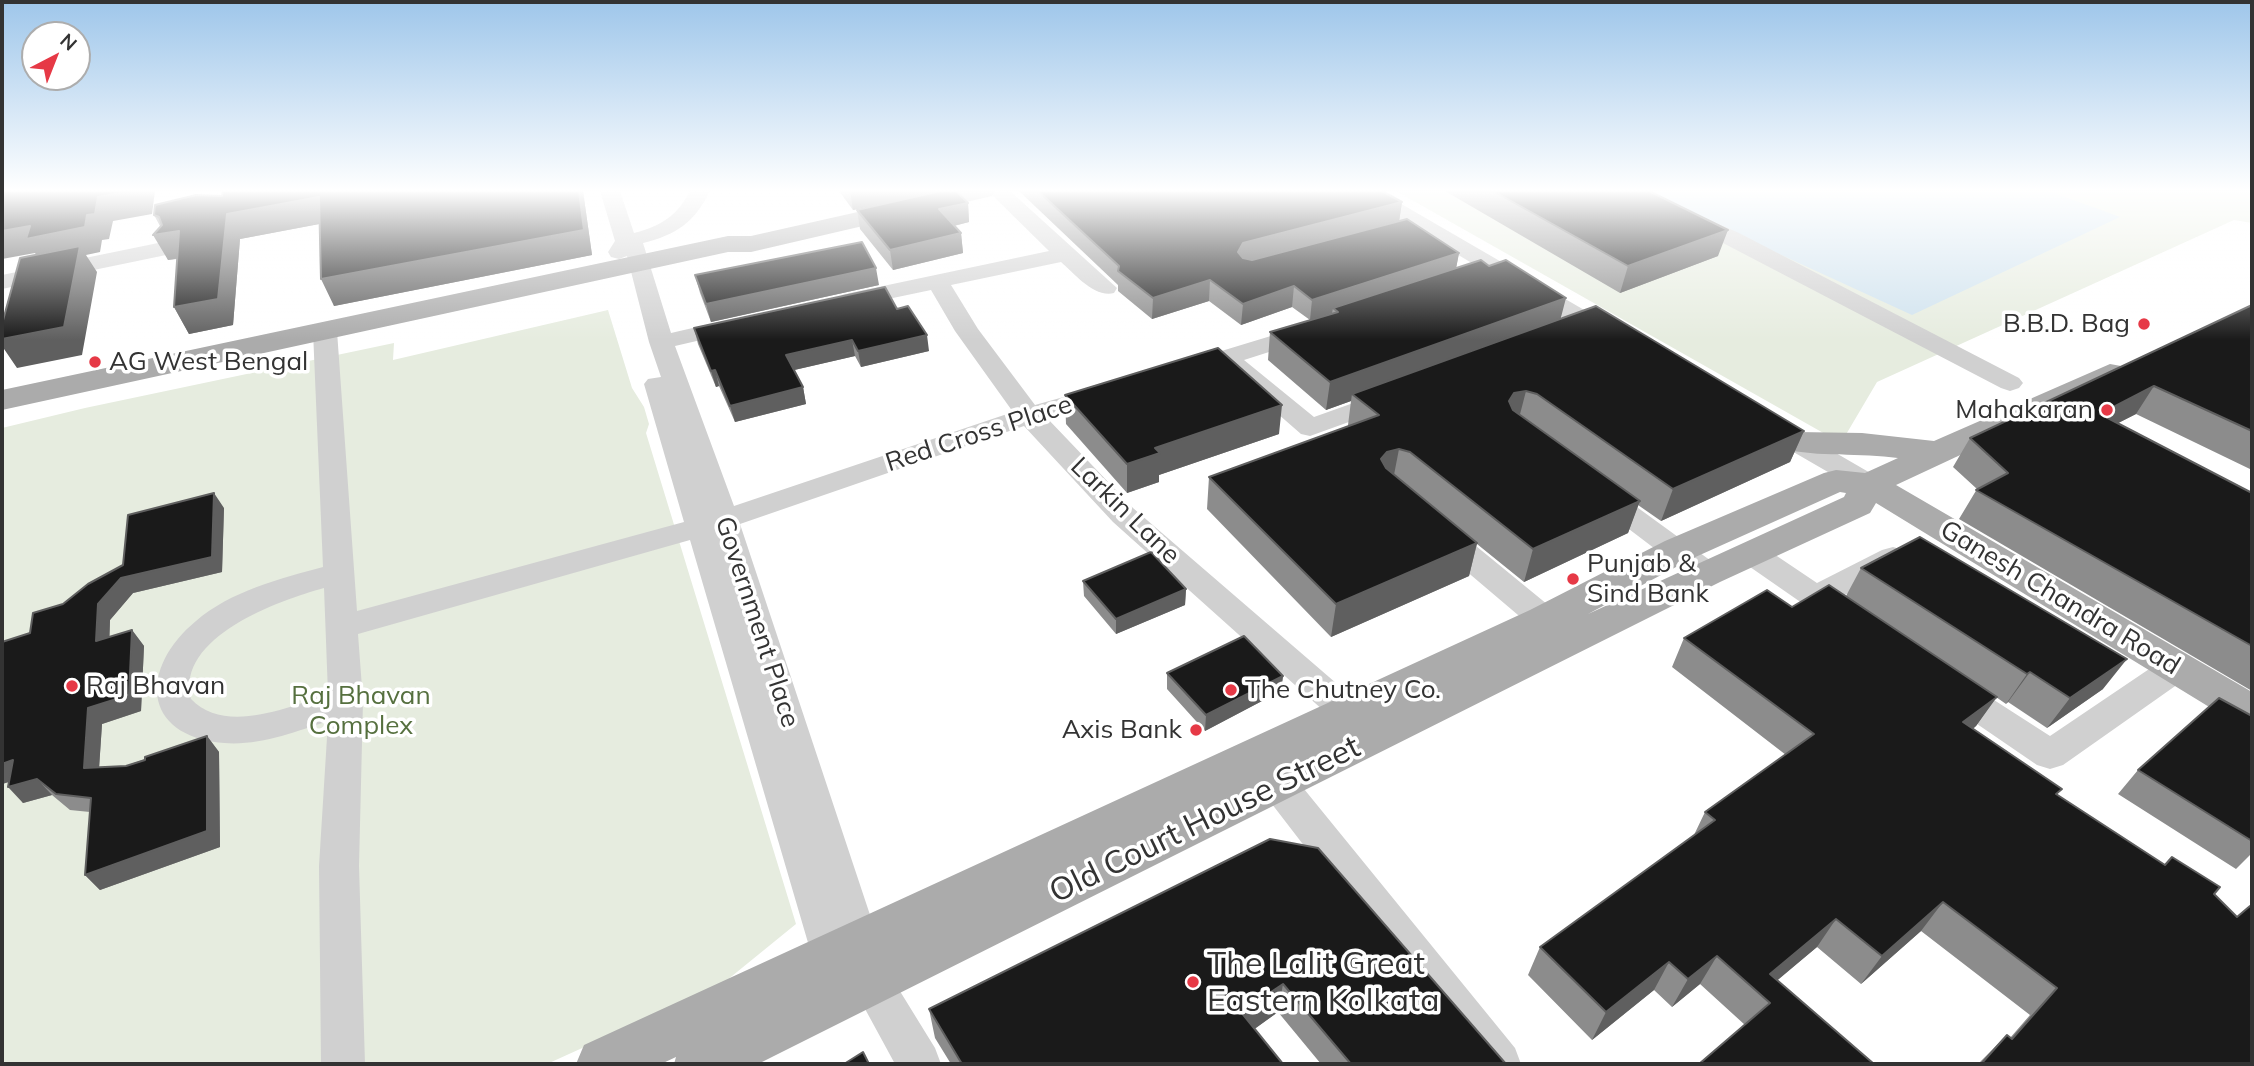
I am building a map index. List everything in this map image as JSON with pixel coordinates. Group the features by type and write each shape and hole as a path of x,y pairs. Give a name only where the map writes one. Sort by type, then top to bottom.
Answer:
{"main road":[{"path":"728,244 733,241"},
{"path":"2,400 325,331 630,257 765,241"},
{"path":"1692,562 1836,481 1869,484 2133,362"},
{"path":"1796,442 1862,443 1938,452"},
{"path":"1692,562 1751,554 1857,505 1869,484"},
{"name":"Ganesh Chandra Road","path":"1869,484 2252,712"},
{"name":"Old Court House Street","path":"701,1064 851,969 1278,784 1557,631 1692,562"},
{"path":"603,1064 851,969 1346,711 1557,631"}],"street":[{"path":"625,241 851,969 919,1064"},
{"path":"630,257 653,241"},
{"path":"1051,241 1106,288"},
{"path":"1449,241 1500,269 1580,328 1628,345"},
{"path":"1736,241 2010,383"},
{"path":"2,282 163,249"},
{"path":"832,304 1065,254"},
{"name":"Government Place","path":"630,257 662,342 711,523"},
{"path":"1461,282 1500,269"},
{"name":"Larkin Lane","path":"937,281 967,331 1029,415 1123,515 1346,711"},
{"path":"662,342 753,321"},
{"path":"1174,373 1331,324"},
{"path":"325,331 346,701 339,866 343,1064"},
{"path":"1227,358 1310,428 1413,390"},
{"name":"Red Cross Place","path":"342,627 711,523 1029,415 1121,388"},
{"path":"1760,421 1869,484"},
{"path":"1580,479 1692,562"},
{"path":"1424,519 1557,631"},
{"path":"1815,597 1904,551 1928,565"},
{"path":"1751,554 1871,635"},
{"path":"337,574 282,589 241,606 208,628 184,654 174,671 171,696 181,713 205,726 241,729 265,726 346,701"},
{"path":"1927,673 2050,755 2128,686 2176,668"},
{"path":"1278,784 1499,1064"}],"green space":[{"path":"1484,241 2188,241 1877,382 1841,443"},
{"name":"Raj Bhavan Complex","path":"608,310 632,388 644,407 649,424 646,433 796,924 721,985 547,1064 2,1064 2,428 394,343 393,360"}],"water":[{"path":"1750,241 2070,241 1912,315"}],"building":[{"path":"178,241 224,241 218,299 174,307"},
{"path":"320,241 526,241 321,279"},
{"path":"882,241 929,241 890,250"},
{"path":"1092,241 1252,241 1243,243 1238,252 1243,258 1252,260 1325,241 1440,241 1459,253 1312,300 1294,286 1243,304 1210,280 1153,298 1118,271 1119,266"},
{"path":"1583,241 1698,241 1628,266"},
{"path":"862,242 876,268 706,304 695,275"},
{"path":"80,246 64,327 2,339 2,324 20,258"},
{"path":"1481,260 1489,266 1506,260 1566,298 1330,382 1270,332 1338,312 1333,308"},
{"path":"885,287 897,309 908,306 927,335 858,351 852,340 786,355 803,387 730,406 715,370 711,371 694,328"},
{"path":"2252,305 2252,431 2154,386 2100,414 2252,493 2252,646 1976,490 2008,473 1970,438"},
{"path":"1596,306 1804,431 1673,489 1537,394 1526,391 1514,393 1509,401 1513,410 1640,501 1533,549 1410,452 1399,449 1387,452 1381,459 1386,468 1477,543 1336,604 1209,477 1379,415 1352,394"},
{"path":"1218,348 1282,405 1155,448 1160,453 1127,464 1065,395"},
{"name":"Raj Bhavan","path":"214,493 212,557 121,578 98,604 96,641 132,630 129,695 88,708 84,768 126,766 207,736 207,831 85,875 91,798 56,794 37,779 8,787 13,760 2,764 2,642 30,633 33,613 63,604 88,584 123,565 128,515"},
{"path":"1920,537 2127,659 2070,698 2030,672 2027,674 1861,568"},
{"path":"1151,552 1186,589 1116,619 1083,581"},
{"path":"1829,585 1997,697 1963,722 2062,789 2056,794 2165,865 2172,857 2220,887 2214,894 2237,917 2250,906 2252,908 2252,1064 1981,1064 2007,1035 2012,1039 2057,988 1943,902 1882,956 1836,919 1770,974 1874,1064 1699,1064 1770,1003 1717,956 1688,979 1669,962 1606,1012 1540,947 1715,820 1705,812 1814,734 1684,638 1767,590 1792,607"},
{"path":"1244,636 1283,676 1206,715 1167,673"},
{"path":"2219,698 2252,716 2252,841 2138,770"},
{"path":"1270,839 1318,848 1506,1064 1351,1064 1283,984 1241,1012 1283,1064 962,1064 929,1009"},
{"path":"863,1052 869,1064 844,1064"}],"place":[{"name":"B.B.D. Bag","path":"2144,324"},
{"name":"AG West Bengal","path":"95,362"},
{"name":"Mahakaran","path":"2107,410"},
{"name":"Punjab & Sind Bank","path":"1573,579"},
{"name":"Raj Bhavan","path":"72,686"},
{"name":"The Chutney Co.","path":"1231,690"},
{"name":"Axis Bank","path":"1196,730"},
{"name":"The Lalit Great Eastern Kolkata","path":"1193,982"}]}
